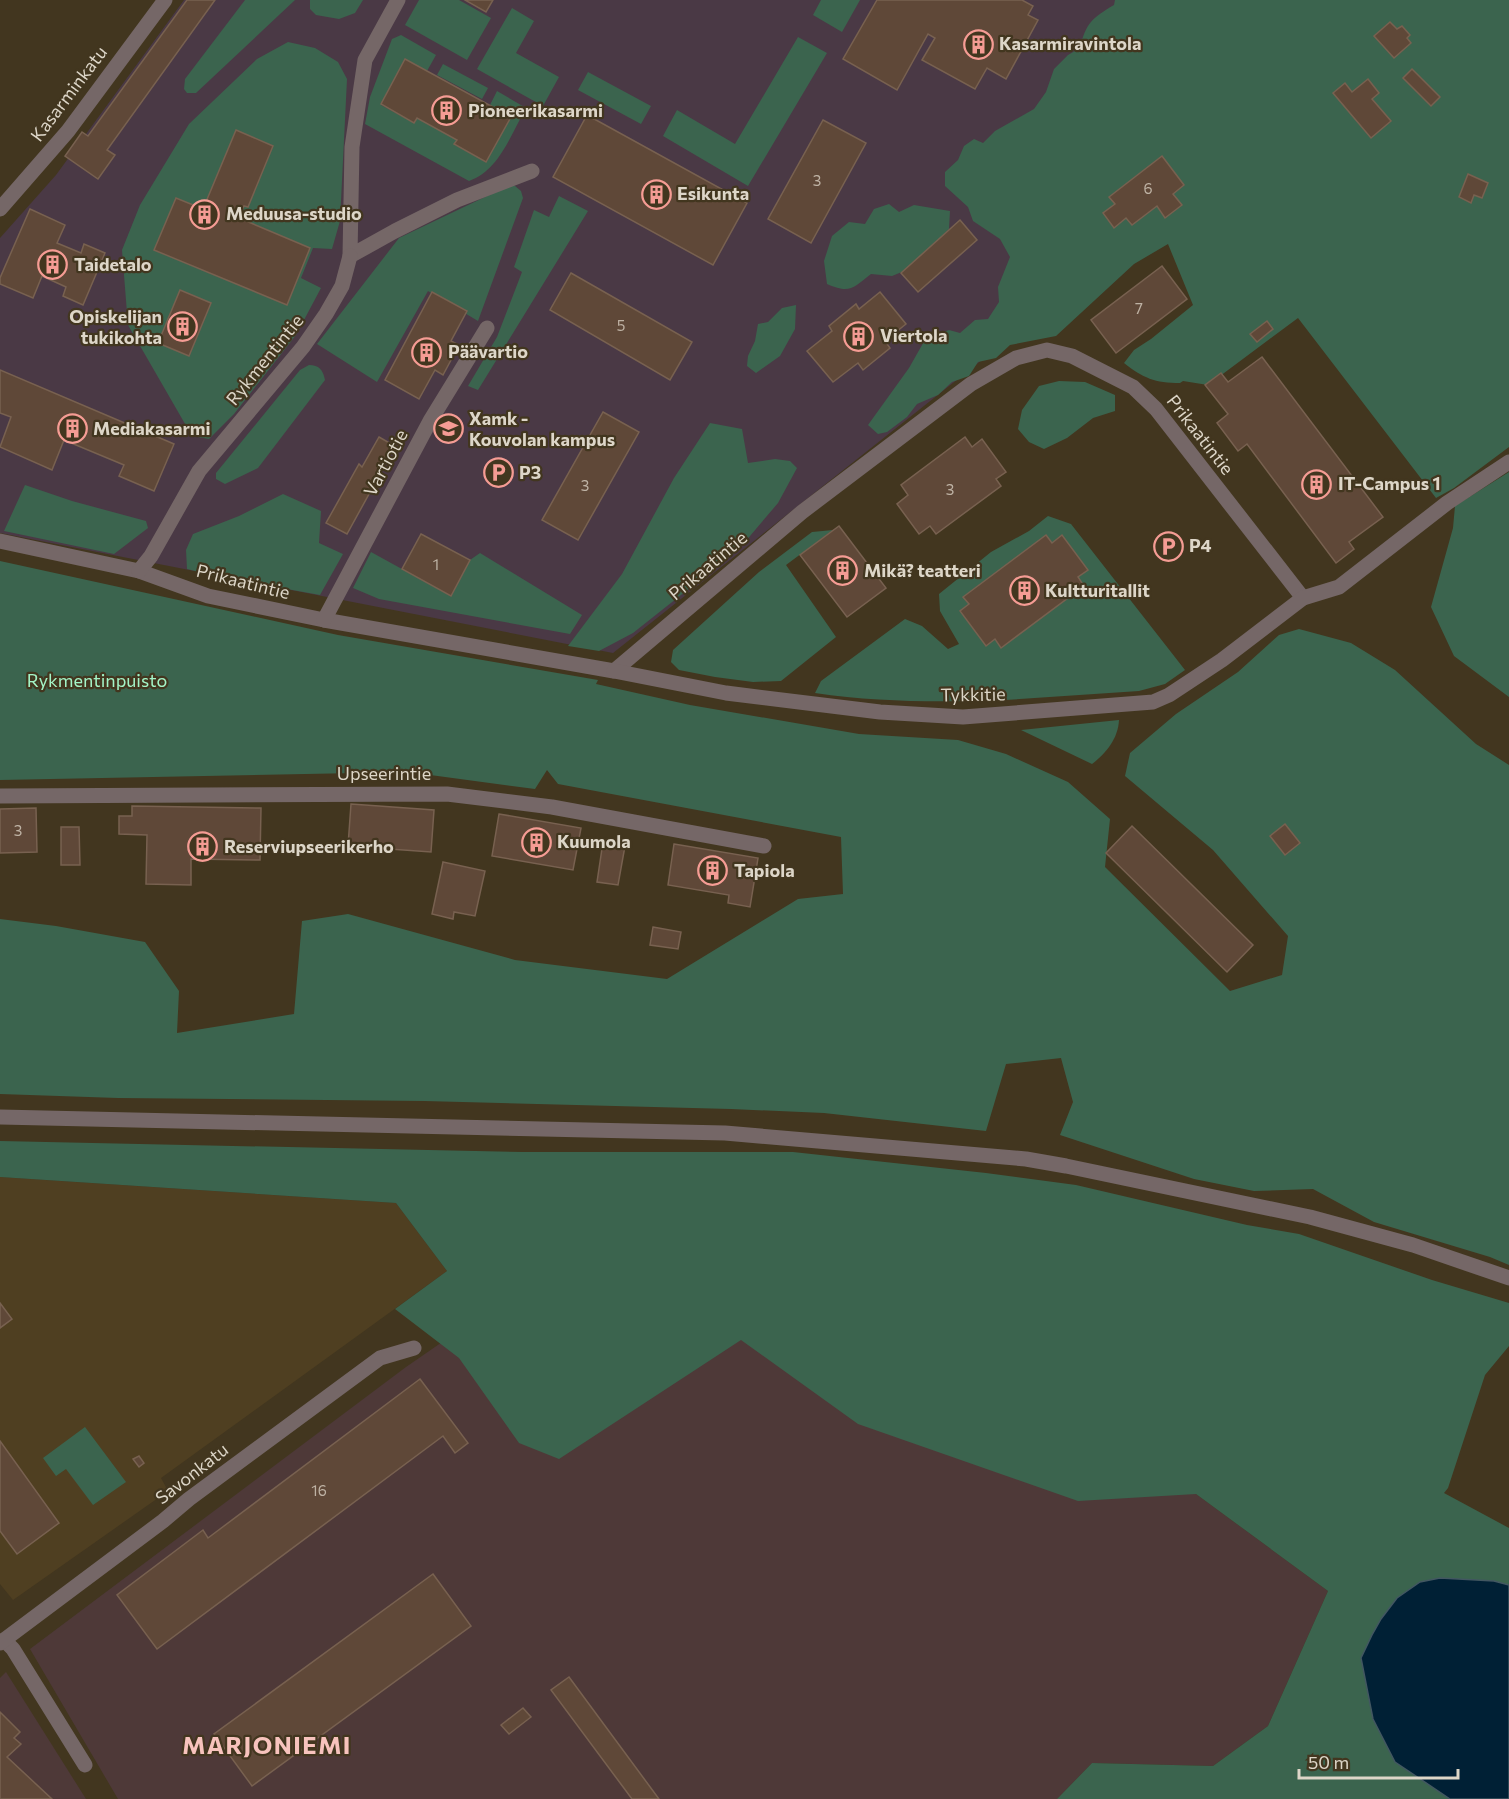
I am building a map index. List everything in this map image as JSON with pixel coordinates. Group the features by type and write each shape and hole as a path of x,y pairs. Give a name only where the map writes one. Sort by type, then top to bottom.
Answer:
{"street":[{"name":"Kasarminkatu","path":"0,209 68,131 165,0"},
{"name":"Rykmentintie","path":"139,571 151,556 200,471 303,347 342,286 350,256 352,147 364,60 398,0"},
{"path":"350,256 457,200 532,171"},
{"name":"Vartiotie","path":"324,620 430,421 487,328"},
{"name":"Prikaatintie","path":"0,542 139,571 208,596 324,620 614,671 802,512 971,384 1016,358 1047,350 1072,356 1133,387 1156,409 1303,598"},
{"name":"Tykkitie","path":"614,671 726,693 880,712 963,717 1153,702 1169,695 1222,660 1303,598 1338,587 1447,503 1509,462"},
{"name":"Upseerintie","path":"0,796 447,794 552,807 764,846"},
{"path":"0,1117 724,1132 1026,1159 1310,1217 1413,1245 1509,1278"},
{"name":"Savonkatu","path":"2,1641 380,1358 414,1348"},
{"path":"2,1641 13,1648 85,1765"}],"shaded area":[{"name":"Xamk - Kouvolan kampus","path":"184,0 1185,0 1027,324 613,653 0,533 0,238 56,175"},
{"path":"0,1177 396,1203 447,1271 161,1478 168,1491 13,1600 0,1584"},
{"path":"519,1289 752,1334 1196,1494 1328,1591 1268,1726 1213,1766 1092,1763 1057,1799 118,1799 30,1649 406,1367"},
{"path":"6,1672 86,1799 0,1799 0,1678"}],"green space":[{"path":"245,0 295,0 196,93 187,93 184,89 185,79"},
{"path":"310,0 363,0 355,13 339,19 316,15 310,9"},
{"path":"419,0 459,0 491,18 467,60 405,25"},
{"path":"821,0 860,0 842,32 813,15"},
{"path":"1115,0 1509,0 1509,447 1454,488 1436,498 1298,318 1208,385 1183,381 1180,383 1163,382 1150,379 1137,372 1124,363 1134,350 1193,305 1168,244 1134,264 1056,336 1010,345 996,358 978,362 969,376 952,382 938,395 917,404 907,417 887,432 878,434 868,425 909,368 926,338 949,330 960,333 975,320 988,319 999,302 998,287 1010,257 1000,239 973,221 968,207 945,186 945,172 958,160 964,146 974,139 983,143 995,131 1034,109 1046,92 1054,69 1068,55 1080,48 1091,22 1114,5"},
{"path":"512,8 534,21 516,53 559,77 543,106 477,69"},
{"path":"401,35 436,55 427,71 405,59 381,105 414,123 417,118 457,140 455,145 486,162 511,117 490,105 497,91 526,108 503,150 488,169 479,176 469,181 365,124 370,97 392,39"},
{"path":"798,37 827,53 748,186 663,136 677,110 735,144"},
{"path":"288,42 315,48 338,62 347,79 340,221 332,249 313,248 301,278 321,288 296,335 234,414 209,439 192,436 128,325 122,250 140,205 189,124 257,59"},
{"path":"443,64 488,88 482,99 437,75"},
{"path":"588,72 651,106 641,124 578,90"},
{"path":"508,186 515,186 521,191 523,198 478,321 428,291 377,382 317,344 399,238"},
{"path":"559,196 588,211 478,390 468,386 497,337 522,272 514,267 534,210 549,217"},
{"path":"889,204 899,212 914,205 950,211 949,229 909,269 892,276 871,274 855,286 846,289 827,284 824,261 832,236 849,222 865,224 874,209"},
{"path":"796,305 795,329 780,356 756,373 747,366 758,324 768,322 782,308"},
{"path":"309,365 320,369 325,380 258,468 225,484 216,479 216,473 300,370"},
{"path":"1059,381 1085,382 1115,395 1115,411 1093,418 1067,438 1044,449 1029,442 1018,429 1022,410 1039,386"},
{"path":"710,423 742,429 748,463 775,459 790,461 797,468 778,503 739,549 633,633 599,651 568,646 622,574 674,478"},
{"path":"1509,472 1509,697 1454,656 1431,607 1453,528 1455,506"},
{"path":"25,485 72,501 146,521 148,528 114,554 4,531"},
{"path":"283,494 321,511 319,543 343,554 320,595 187,569 186,550 193,534 239,516"},
{"path":"1048,516 1071,524 1185,670 1165,684 1139,691 1005,700 991,690 982,691 975,701 855,698 815,693 821,681 905,619 922,626 948,649 959,644 940,611 939,594 991,552 1029,531"},
{"path":"833,530 786,565 836,637 781,681 753,682 715,677 679,670 671,662 673,650 759,572 812,532"},
{"path":"371,552 451,596 470,560 480,553 582,615 570,634 379,599 353,588"},
{"name":"Rykmentinpuisto","path":"0,561 338,635 598,680 596,684 690,705 859,734 958,740 1006,754 1068,782 1110,819 1105,867 1230,991 1282,975 1288,936 1213,850 1125,776 1130,753 1176,714 1238,672 1279,635 1299,629 1351,643 1395,670 1476,744 1509,765 1509,1265 1490,1257 1374,1222 1313,1189 1254,1191 1194,1179 1060,1135 1073,1102 1061,1058 1006,1064 986,1131 824,1113 731,1109 0,1094 0,919 56,926 145,942 179,991 177,1033 294,1014 302,921 348,914 515,960 667,979 798,899 843,894 841,837 558,784 547,770 535,789 408,772 0,780"},
{"path":"1119,720 1110,745 1092,764 1021,730"},
{"path":"0,1141 523,1152 793,1152 1076,1185 1247,1225 1299,1234 1432,1280 1509,1303 1509,1346 1485,1375 1448,1488 1444,1493 1509,1528 1509,1799 1057,1799 1092,1763 1213,1766 1268,1726 1328,1591 1196,1494 1078,1501 858,1424 741,1340 559,1459 519,1443 459,1358 395,1309 447,1271 396,1203 0,1177"},
{"path":"85,1427 126,1482 93,1505 66,1469 56,1476 43,1458"}],"water":[{"path":"1440,1578 1494,1581 1509,1585 1509,1799 1450,1799 1395,1762 1373,1719 1361,1658 1381,1619 1397,1598 1420,1582"}],"building":[{"path":"187,0 215,0 107,150 115,155 98,179 65,156 82,132 88,136"},
{"path":"465,0 493,0 486,12"},
{"name":"Kasarmiravintola","path":"877,0 1022,0 1033,6 1028,15 1038,20 1006,79 987,68 975,89 922,60 935,38 928,34 897,90 843,59"},
{"path":"1390,22 1397,29 1402,26 1410,35 1407,38 1411,43 1394,58 1374,36"},
{"name":"Pioneerikasarmi","path":"405,59 511,117 486,162 454,144 457,140 417,118 414,123 381,104"},
{"path":"1412,69 1440,97 1431,106 1403,78"},
{"path":"1368,79 1379,93 1372,99 1391,121 1371,138 1333,93 1345,83 1352,92"},
{"name":"Esikunta","path":"587,115 747,203 713,265 553,177"},
{"path":"823,120 866,143 811,243 768,219"},
{"name":"Meduusa-studio","path":"236,130 273,146 248,207 244,206 239,218 310,248 287,305 154,250 176,198 203,209"},
{"path":"1162,156 1184,185 1173,194 1182,205 1165,218 1157,206 1132,225 1126,218 1114,228 1103,213 1115,204 1109,197"},
{"path":"1468,174 1488,183 1482,198 1474,195 1471,203 1459,197"},
{"name":"Taidetalo","path":"30,209 65,225 57,243 81,253 84,244 105,253 83,305 63,296 66,287 42,276 33,298 0,284 0,278"},
{"path":"960,220 977,240 918,292 901,273"},
{"path":"1162,266 1187,299 1116,353 1091,320"},
{"path":"571,273 692,342 670,380 550,310"},
{"name":"Opiskelijan tukikohta","path":"180,290 211,303 189,356 158,343"},
{"name":"Päävartio","path":"432,292 467,311 451,341 459,345 443,375 435,370 419,399 385,380"},
{"name":"Viertola","path":"880,292 906,324 885,341 890,348 863,370 858,363 833,382 807,351 832,331 829,326 856,304 859,309"},
{"path":"1267,321 1273,329 1257,342 1250,334"},
{"name":"IT-Campus 1","path":"1262,357 1383,517 1349,542 1354,549 1336,563 1247,444 1238,451 1217,423 1228,414 1205,385 1221,373 1228,382"},
{"name":"Mediakasarmi","path":"0,370 174,444 154,491 119,476 124,465 64,440 52,470 0,447 11,417 0,413"},
{"path":"603,412 639,432 578,540 542,520"},
{"path":"379,437 393,445 347,534 326,523 359,464 362,467"},
{"path":"965,437 972,447 982,439 1006,472 996,479 1001,486 936,534 930,526 919,534 897,504 908,495 901,485"},
{"name":"Mikä? teatteri","path":"839,526 886,588 847,617 800,555"},
{"path":"421,534 470,560 451,596 402,569"},
{"name":"Kultturitallit","path":"1046,535 1052,543 1062,535 1088,570 1078,577 1084,586 1001,648 995,639 986,646 960,611 969,604 963,597"},
{"path":"351,804 434,810 431,852 348,846"},
{"name":"Reserviupseerikerho","path":"132,806 261,808 260,860 191,859 191,885 146,884 147,835 119,834 119,816 132,816"},
{"path":"36,808 37,852 0,853 0,809"},
{"name":"Kuumola","path":"499,814 581,828 573,870 492,856"},
{"path":"1285,824 1300,843 1285,855 1270,836"},
{"path":"1132,826 1253,945 1227,972 1106,853"},
{"path":"61,827 79,827 80,865 61,865"},
{"path":"603,842 625,846 618,885 597,882"},
{"name":"Tapiola","path":"674,844 758,858 750,907 728,903 729,895 668,885"},
{"path":"443,862 485,871 475,916 454,912 453,919 432,914"},
{"path":"653,927 681,932 678,949 650,945"},
{"path":"0,1303 12,1319 0,1328"},
{"path":"420,1379 468,1443 455,1453 443,1436 157,1649 117,1595 203,1530 208,1538"},
{"path":"0,1441 59,1523 17,1554 0,1531"},
{"path":"139,1456 144,1463 139,1467 133,1459"},
{"path":"433,1574 471,1626 252,1786 214,1734"},
{"path":"569,1677 659,1799 632,1799 551,1690"},
{"path":"523,1708 531,1717 509,1734 501,1725"},
{"path":"0,1712 20,1732 14,1738 21,1744 7,1757 52,1799 0,1799"}],"place":[{"name":"Kasarmiravintola","path":"978,44"},
{"name":"Pioneerikasarmi","path":"447,111"},
{"name":"Esikunta","path":"656,194"},
{"name":"Meduusa-studio","path":"205,214"},
{"name":"Taidetalo","path":"53,265"},
{"name":"Opiskelijan tukikohta","path":"183,327"},
{"name":"Viertola","path":"859,336"},
{"name":"Päävartio","path":"427,352"},
{"name":"Mediakasarmi","path":"72,429"},
{"name":"Xamk - Kouvolan kampus","path":"448,429"},
{"name":"P3","path":"498,473"},
{"name":"IT-Campus 1","path":"1317,484"},
{"name":"P4","path":"1168,546"},
{"name":"Mikä? teatteri","path":"843,571"},
{"name":"Kultturitallit","path":"1024,591"},
{"name":"Kuumola","path":"536,842"},
{"name":"Reserviupseerikerho","path":"203,847"},
{"name":"Tapiola","path":"713,871"}],"district":[{"name":"MARJONIEMI","path":"267,1746"}]}
